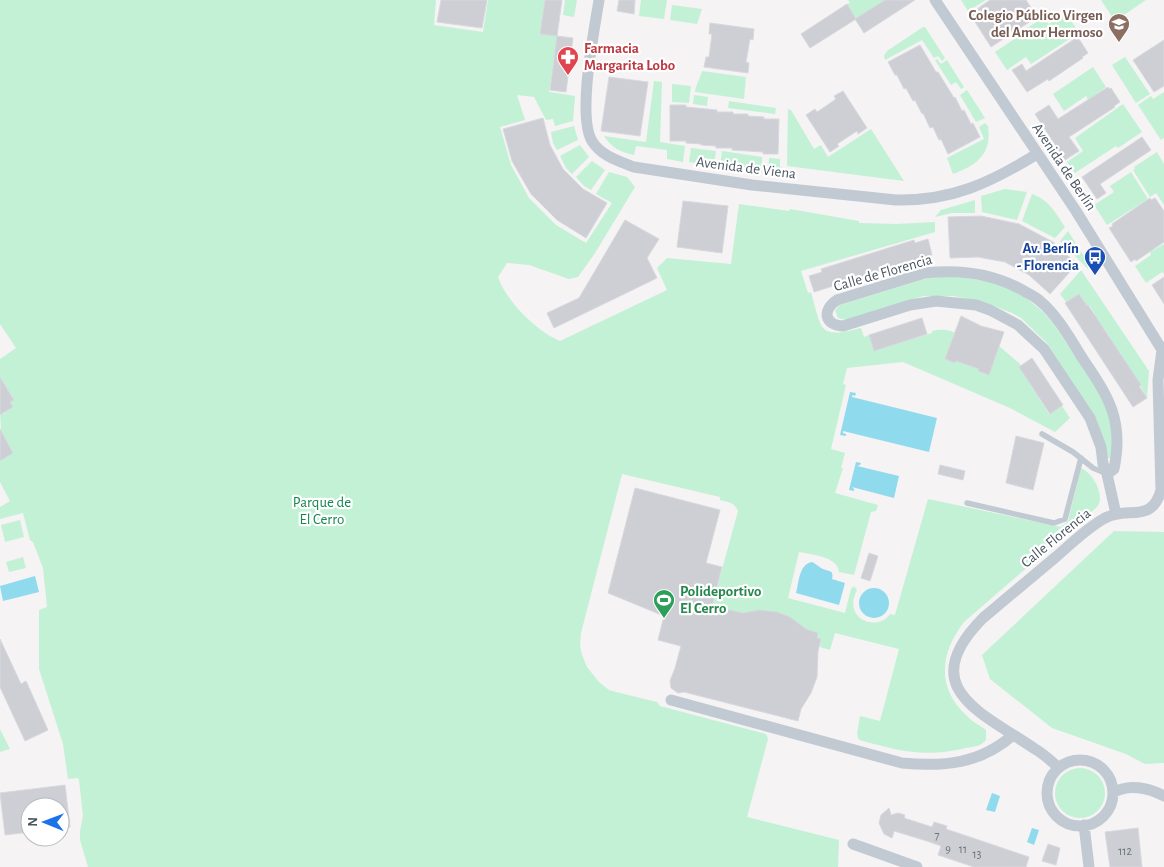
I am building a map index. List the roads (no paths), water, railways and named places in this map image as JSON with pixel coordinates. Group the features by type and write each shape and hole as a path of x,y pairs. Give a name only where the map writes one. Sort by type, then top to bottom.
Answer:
{"street":[{"name":"Avenida de Viena","path":"599,0 585,105 586,124 593,142 603,153 634,167 752,184 896,200 916,200 938,197 978,186 1010,171 1037,154"},
{"name":"Avenida de Berlín","path":"935,0 1076,211 1163,352"},
{"name":"Calle de Florencia","path":"1107,474 1114,469 1117,456 1116,430 1111,405 1104,390 1064,331 1040,301 1016,286 984,274 925,273 838,300 831,304 827,311 827,317 836,325 844,326 910,305 936,301 976,305 990,310 1018,325 1044,349 1090,418 1101,447 1103,464 1116,514"},
{"name":"Calle Florencia","path":"1059,768 1036,749 982,715 969,704 957,686 954,675 957,653 969,633 984,618 1092,526 1116,514 1146,511 1159,500 1161,490 1158,380 1163,352"},
{"path":"671,700 902,764 923,765 965,761 982,756 999,747 1012,735"},
{"path":"1074,760 1085,760 1103,769 1109,778 1113,793 1109,808 1105,814 1101,818 1084,825 1064,821 1056,815 1048,796 1048,787 1052,776 1059,768 1074,760"},
{"path":"1113,793 1121,788 1137,788 1146,789 1164,796"},
{"path":"1084,825 1089,867"},
{"path":"853,844 918,867"}],"lane":[{"path":"1042,434 1081,458 1093,468 1107,474"},
{"path":"967,503 1054,523 1061,522 1064,519 1081,458"}],"water":[{"path":"850,392 856,393 852,397 937,418 929,452 843,431 846,436 840,435"},
{"path":"856,462 861,463 857,466 899,476 894,498 852,487 854,491 849,490"},
{"path":"812,562 831,572 832,579 845,583 839,605 796,593 804,566"},
{"path":"35,576 39,592 3,601 0,586"},
{"path":"874,588 880,589 888,597 888,609 880,617 874,618 868,617 860,609 859,603 860,597 868,589"},
{"path":"992,793 1000,796 995,812 986,810"},
{"path":"1032,828 1039,830 1034,845 1027,842"}],"place":[{"name":"Colegio Público Virgen del Amor Hermoso","path":"1119,43"},
{"name":"Farmacia Margarita Lobo","path":"568,76"},
{"name":"Av. Berlín - Florencia","path":"1095,276"},
{"name":"Polideportivo El Cerro","path":"664,619"}],"park label":[{"name":"Parque de El Cerro","path":"322,510"}]}
